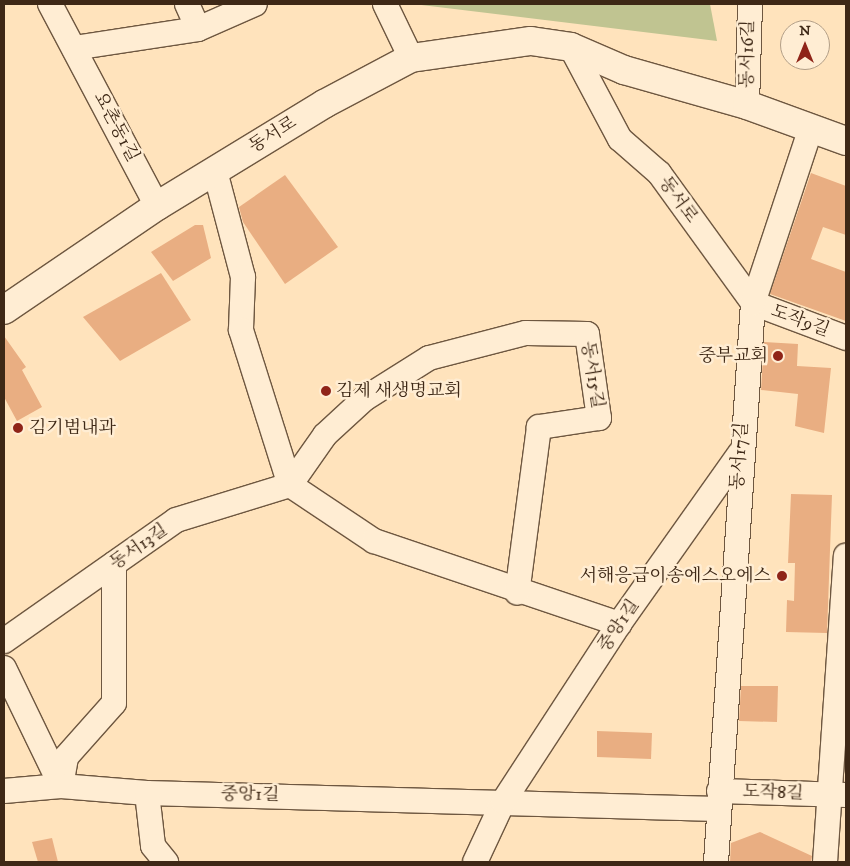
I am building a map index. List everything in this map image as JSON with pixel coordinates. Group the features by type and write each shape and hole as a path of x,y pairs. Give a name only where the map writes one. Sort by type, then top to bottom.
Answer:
{"main road":[{"name":"동서로","path":"4,310 157,206 324,104 411,58 531,41 571,47 624,70 747,105 810,131 846,141"}],"street":[{"name":"요촌동1길","path":"50,4 157,206"},
{"path":"187,4 198,29"},
{"path":"74,48 198,29 255,4"},
{"path":"385,4 411,58"},
{"name":"동서16길","path":"747,105 750,4"},
{"name":"동서로","path":"571,47 620,139 659,173 753,303"},
{"name":"동서17길","path":"716,862 718,800 740,453 753,303 810,131"},
{"path":"215,171 243,277 241,330 290,485 374,541 518,593 619,624"},
{"name":"도작9길","path":"753,303 846,338"},
{"name":"동서15길","path":"290,485 325,435 364,398 429,358 526,333 588,334 599,418 539,427 518,593"},
{"name":"중앙1길","path":"503,802 619,624 740,453"},
{"name":"동서13길","path":"4,641 176,520 290,485"},
{"name":"도작8길","path":"825,862 837,795 846,556"},
{"path":"61,786 66,757 114,703 114,564"},
{"path":"4,668 61,786"},
{"name":"중앙1길","path":"4,791 14,787 61,786 147,793 503,802 718,800"},
{"path":"147,793 153,846 166,862"},
{"name":"도작8길","path":"718,800 837,795"},
{"path":"475,862 503,802"}],"green space":[{"path":"413,4 710,4 717,41"}],"building":[{"path":"811,173 846,186 846,235 823,227 811,259 846,272 846,321 770,294"},
{"path":"285,175 338,247 285,284 243,222 239,207"},
{"path":"195,225 203,225 211,258 173,281 151,252"},
{"path":"161,273 191,320 120,361 83,317"},
{"path":"4,336 26,367 22,370 42,407 17,421 4,397"},
{"path":"764,342 798,344 797,366 831,368 824,433 795,426 798,394 761,390"},
{"path":"791,494 832,495 827,633 786,632 787,600 794,601 795,563 788,563"},
{"path":"741,686 778,686 777,722 739,721"},
{"path":"597,731 652,733 651,759 597,757"},
{"path":"760,832 812,856 811,862 730,862 731,843"},
{"path":"52,838 58,862 38,862 32,842"}],"place":[{"name":"중부교회","path":"778,356"},
{"name":"김제 새생명교회","path":"326,391"},
{"name":"김기범내과","path":"18,428"},
{"name":"서해응급이송에스오에스","path":"782,576"}]}
